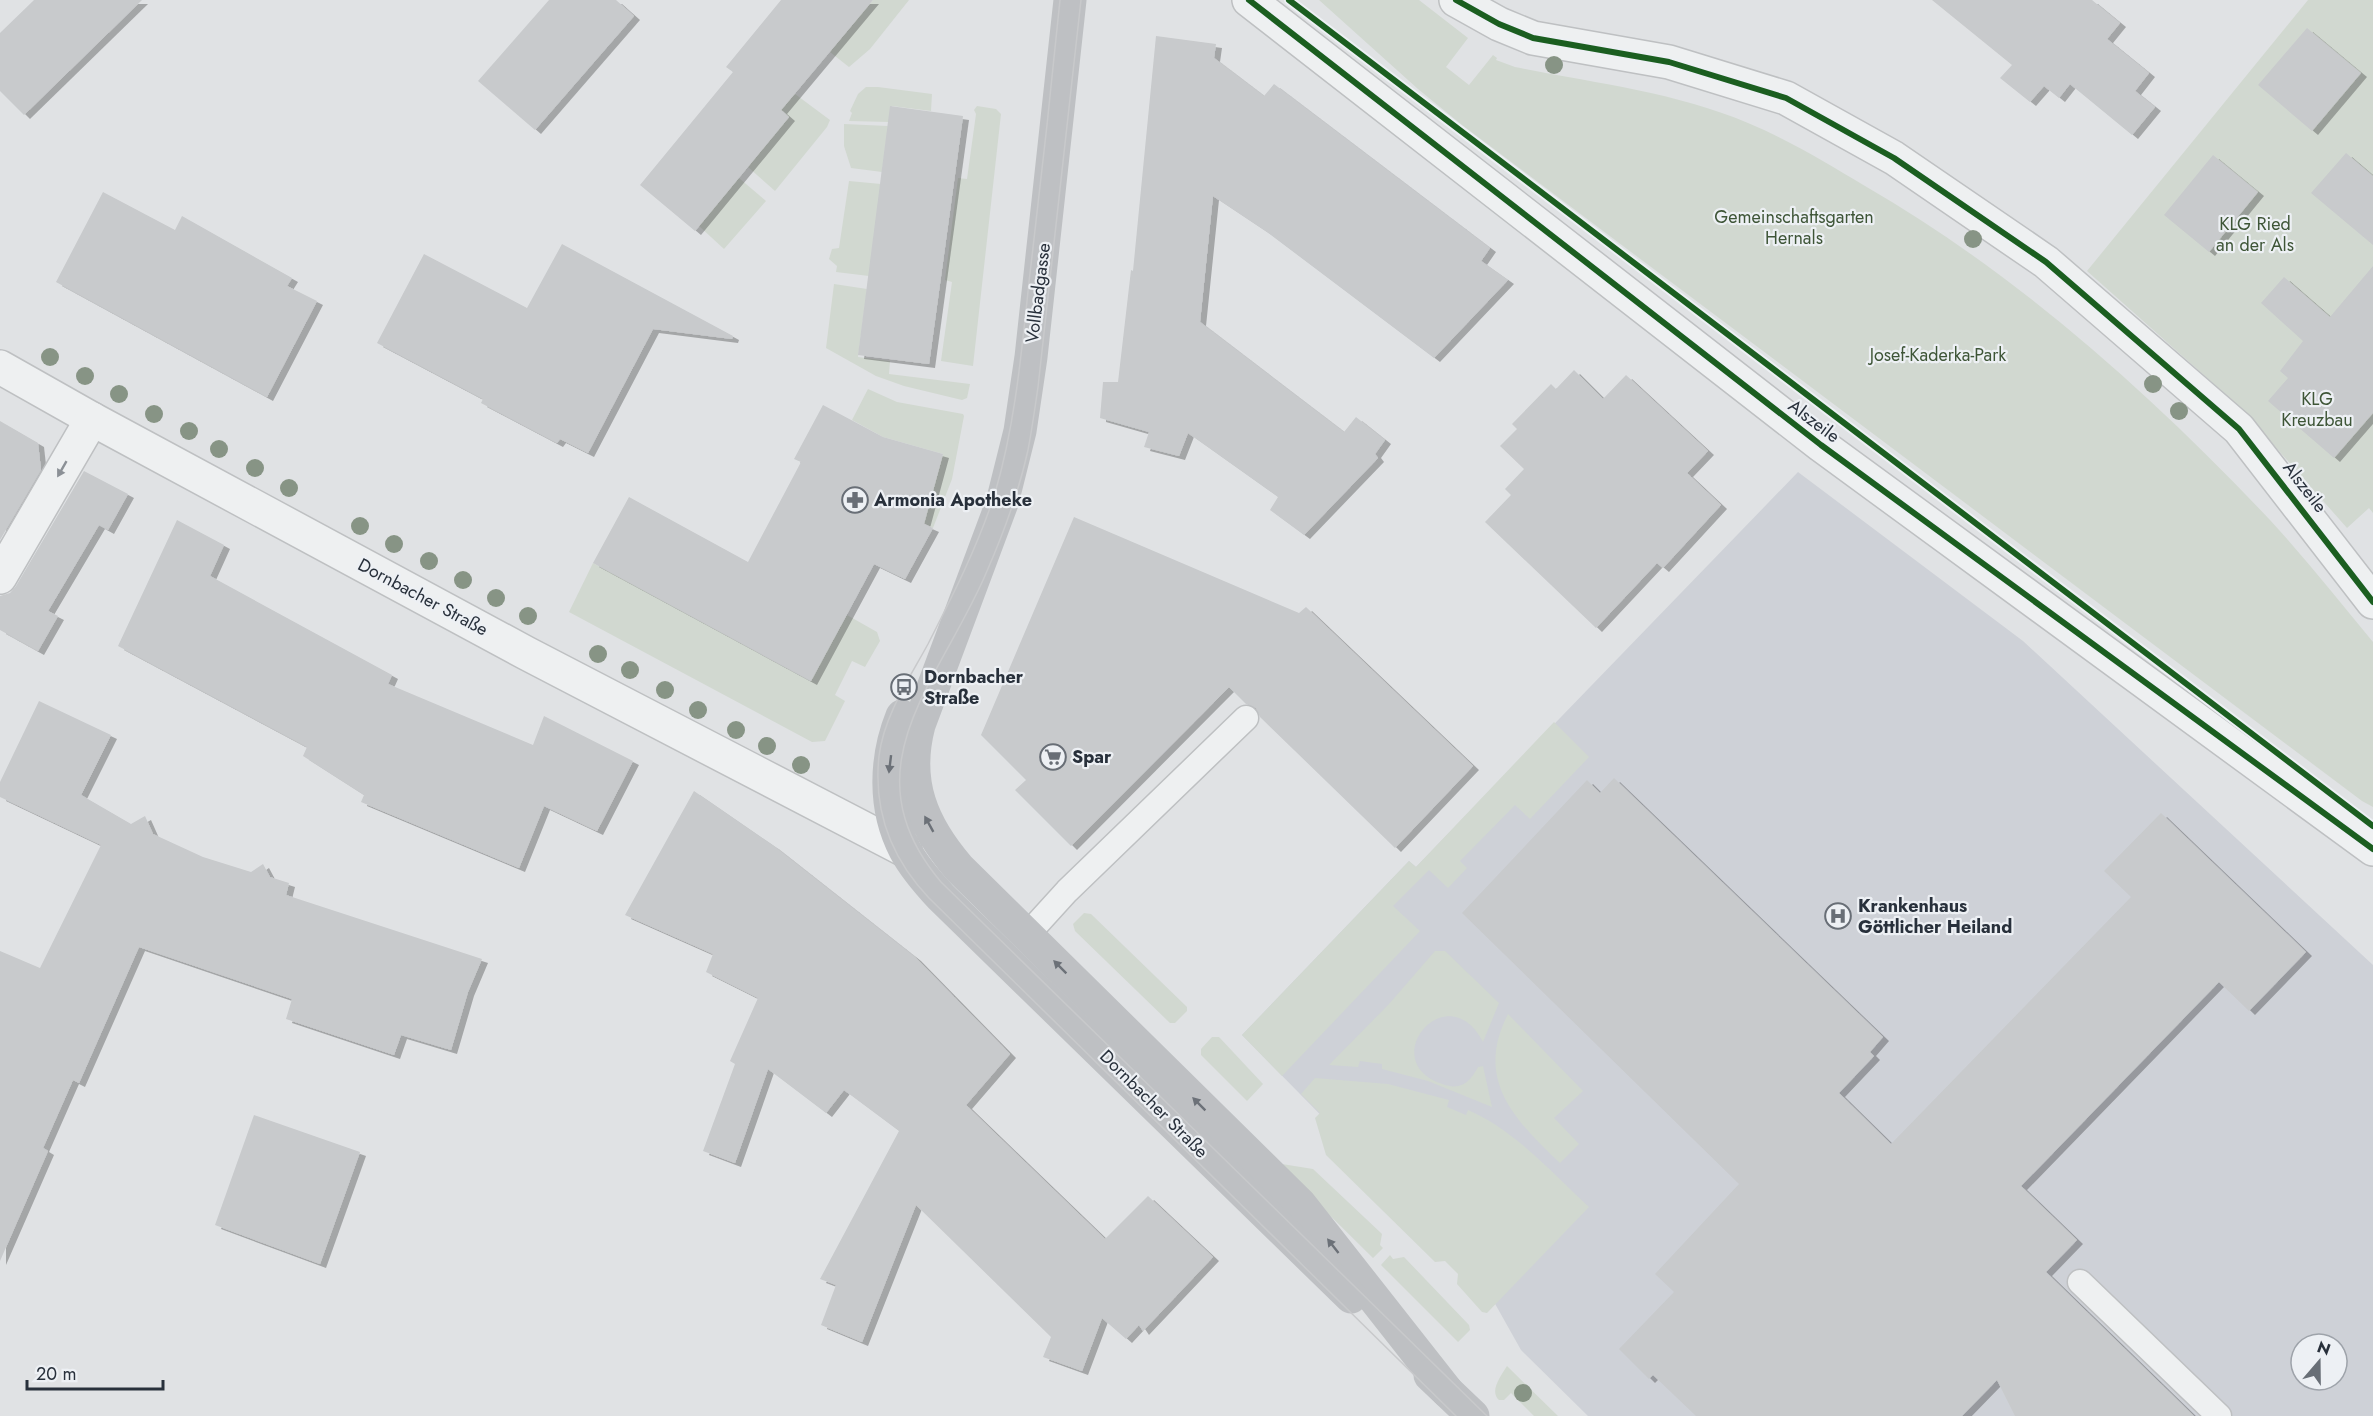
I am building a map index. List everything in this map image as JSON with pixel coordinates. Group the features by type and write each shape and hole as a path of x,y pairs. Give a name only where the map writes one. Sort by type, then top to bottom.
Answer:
{"main road":[{"name":"Vollbadgasse","path":"914,783 914,755 919,725 1002,504 1020,431 1027,389 1070,0"},
{"name":"Vollbadgasse","path":"905,850 890,801 889,789 889,765 896,730 912,692 973,578"},
{"name":"Dornbacher Straße","path":"914,783 922,811 947,853 1300,1204 1447,1391"},
{"name":"Dornbacher Straße","path":"905,850 941,897 1473,1416"}],"street":[{"name":"Alszeile","path":"1249,0 1821,445 2373,849"},
{"name":"Alszeile","path":"1456,0 1499,24 1533,38 1669,62 1786,98 1894,158 2046,262 2240,429 2373,602"},
{"name":"Dornbacher Straße","path":"0,366 92,419 536,658 905,850"},
{"path":"0,577 92,419"}],"lane":[{"path":"1027,935 1067,891 1246,718"},
{"path":"2080,1282 2219,1416"}],"shaded area":[{"name":"Krankenhaus Göttlicher Heiland","path":"1798,472 2023,641 2373,965 2373,1416 1588,1416 1521,1350 1480,1277 1242,1035 1409,861 1416,867"}],"green space":[{"path":"873,0 909,0 870,49 849,67 830,52"},
{"name":"Josef-Kaderka-Park","path":"1319,0 1419,0 1468,38 1446,67 1469,85 1493,55 1497,58 1496,60 1515,67 1663,96 1692,103 1748,123 1808,152 1921,220 2028,297 2129,381 2224,473 2270,520 2373,642 2373,807 1462,125 1418,89"},
{"name":"KLG Ried an der Als","path":"2308,0 2373,0 2373,513 2369,508 2347,528 2242,409 2087,271"},
{"path":"866,87 932,94 931,111 892,106 889,122 849,121 852,113 850,111 858,94"},
{"path":"795,94 830,120 827,127 775,191 748,167 789,117 781,110"},
{"path":"977,106 996,109 1001,114 973,366 941,361 952,282 945,280 958,178 967,179 976,114 974,110"},
{"path":"844,124 888,126 882,172 851,168 844,146"},
{"path":"739,178 766,201 724,249 699,226"},
{"path":"849,181 881,184 869,276 836,272 837,266 829,259 832,249 839,248"},
{"path":"834,284 867,289 858,357 890,361 889,374 970,384 967,398 962,400 904,386 876,376 826,348"},
{"path":"868,389 897,402 964,416 952,479 933,528 918,520 925,507 929,509 936,496 932,493 943,454 883,437 852,420"},
{"path":"593,563 810,681 847,615 877,632 880,641 865,667 852,661 835,695 845,701 825,741 812,742 569,612"},
{"path":"1554,722 1589,757 1530,819 1515,805 1460,861 1467,868 1448,888 1429,870 1393,906 1420,931 1282,1076 1242,1035 1409,861 1416,867"},
{"path":"1084,913 1091,914 1187,1007 1187,1011 1175,1023 1170,1023 1075,931 1073,924"},
{"path":"1435,951 1445,951 1499,1003 1483,1042 1468,1023 1451,1016 1435,1020 1422,1031 1415,1045 1416,1062 1427,1076 1450,1086 1459,1086 1467,1082 1478,1067 1483,1066 1492,1107 1428,1081 1382,1069 1382,1064 1360,1061 1358,1067 1329,1065 1389,1004"},
{"path":"1508,1014 1583,1091 1554,1118 1579,1144 1560,1163 1528,1131 1504,1097 1495,1059 1499,1038"},
{"path":"1212,1037 1219,1037 1263,1084 1247,1101 1201,1055 1201,1049"},
{"path":"1315,1078 1388,1084 1449,1100 1447,1107 1466,1115 1468,1110 1502,1129 1547,1166 1589,1207 1487,1313 1482,1312 1457,1284 1458,1274 1445,1261 1435,1262 1326,1155 1315,1118 1320,1113 1301,1094"},
{"path":"1282,1164 1313,1169 1382,1234 1380,1245 1383,1248 1373,1258 1280,1166"},
{"path":"1390,1255 1393,1259 1404,1257 1469,1325 1470,1330 1458,1342 1381,1265"},
{"path":"1507,1366 1558,1416 1534,1416 1511,1393 1504,1400 1499,1400 1495,1392 1499,1379"}],"building":[{"path":"34,0 142,0 24,115 0,91 0,33"},
{"path":"549,0 616,0 634,16 535,130 478,81"},
{"path":"781,0 873,0 781,110 789,117 695,231 640,185 733,72 726,67"},
{"path":"1932,0 2092,0 2120,23 2107,39 2149,73 2135,91 2155,107 2132,135 2070,84 2059,98 2044,86 2030,102 2000,78 2012,65"},
{"path":"2307,28 2361,73 2312,131 2258,85"},
{"path":"1156,36 1216,44 1214,58 1264,96 1274,84 1490,248 1481,261 1508,280 1434,358 1267,232 1213,196 1200,322 1344,432 1356,417 1385,440 1375,454 1378,458 1304,535 1270,510 1278,497 1188,433 1179,456 1144,447 1149,432 1100,418 1103,382 1118,382 1131,270 1133,271"},
{"path":"890,106 963,116 929,364 858,355"},
{"path":"2346,153 2373,176 2373,245 2311,193"},
{"path":"2213,155 2258,192 2209,252 2164,215"},
{"path":"103,192 175,230 182,216 292,278 287,286 317,301 267,397 56,282"},
{"path":"562,244 733,336 732,339 653,329 588,453 560,439 557,443 481,403 483,399 377,343 424,254 527,308"},
{"path":"2373,266 2373,413 2334,458 2268,401 2288,378 2280,371 2303,341 2261,303 2284,277 2330,317"},
{"path":"1574,370 1603,399 1626,375 1708,451 1687,473 1721,505 1663,568 1657,563 1596,628 1485,522 1511,495 1505,489 1524,469 1500,446 1517,429 1512,424 1551,384 1556,389"},
{"path":"823,405 883,437 943,454 924,524 933,528 905,579 874,564 811,681 593,563 629,497 748,562 801,462 794,459"},
{"path":"0,421 38,443 41,470 0,540"},
{"path":"84,471 128,494 108,530 99,525 48,611 58,616 38,651 0,630 0,596 10,593 16,586"},
{"path":"1074,517 1299,613 1306,607 1473,766 1395,848 1260,717 1256,708 1246,704 1229,687 1071,846 1015,790 1026,780 981,735"},
{"path":"177,520 224,545 210,576 392,675 388,684 533,745 544,716 633,761 597,831 544,806 519,868 361,802 364,795 303,756 307,747 118,646"},
{"path":"39,701 111,735 81,795 131,824 145,816 153,834 203,857 251,872 263,864 270,877 289,883 286,895 482,959 468,992 451,1050 401,1035 394,1055 286,1019 292,999 139,947 79,1083 73,1080 43,1148 48,1151 0,1261 0,951 40,968 101,845 0,797 0,782"},
{"path":"1614,778 1883,1037 1870,1052 1874,1056 1839,1093 1891,1144 2131,897 2104,871 2161,813 2306,952 2249,1011 2219,982 2021,1186 2077,1240 2046,1272 2194,1416 2015,1416 1997,1380 1962,1416 1696,1416 1653,1375 1649,1379 1619,1349 1674,1292 1655,1274 1739,1184 1462,913 1587,780 1600,793"},
{"path":"694,791 774,846 915,957 1010,1054 966,1105 1105,1239 1148,1196 1213,1257 1143,1331 1139,1325 1126,1339 1102,1318 1082,1371 1043,1357 1051,1337 916,1205 862,1342 821,1325 836,1285 820,1279 899,1131 844,1090 826,1113 768,1069 735,1163 703,1151 735,1064 730,1061 758,998 706,972 713,954 625,915"},
{"path":"254,1115 360,1152 320,1264 215,1225"}],"tram line":[{"path":"1060,0 1021,356 1008,439 995,493 973,551 928,644 898,698 886,727 879,756 878,777 882,815 904,867 929,898 1456,1416"},
{"path":"1081,0 1038,387 1028,450 1011,511 987,571 927,687 911,724 901,762 901,800 913,840 941,882 1487,1416"}],"cycle path":[{"path":"1249,0 1821,445 2373,849"},
{"path":"1289,0 2373,826"},
{"path":"1456,0 1499,24 1533,38 1669,62 1786,98 1894,158 2046,262 2239,429 2373,602"}],"place":[{"name":"Armonia Apotheke","path":"855,500"},
{"name":"Dornbacher Straße","path":"904,687"},
{"name":"Spar","path":"1053,757"},
{"name":"Krankenhaus Göttlicher Heiland","path":"1838,916"}],"park label":[{"name":"Gemeinschaftsgarten Hernals","path":"1794,227"},
{"name":"KLG Kreuzbau","path":"2317,409"}]}
